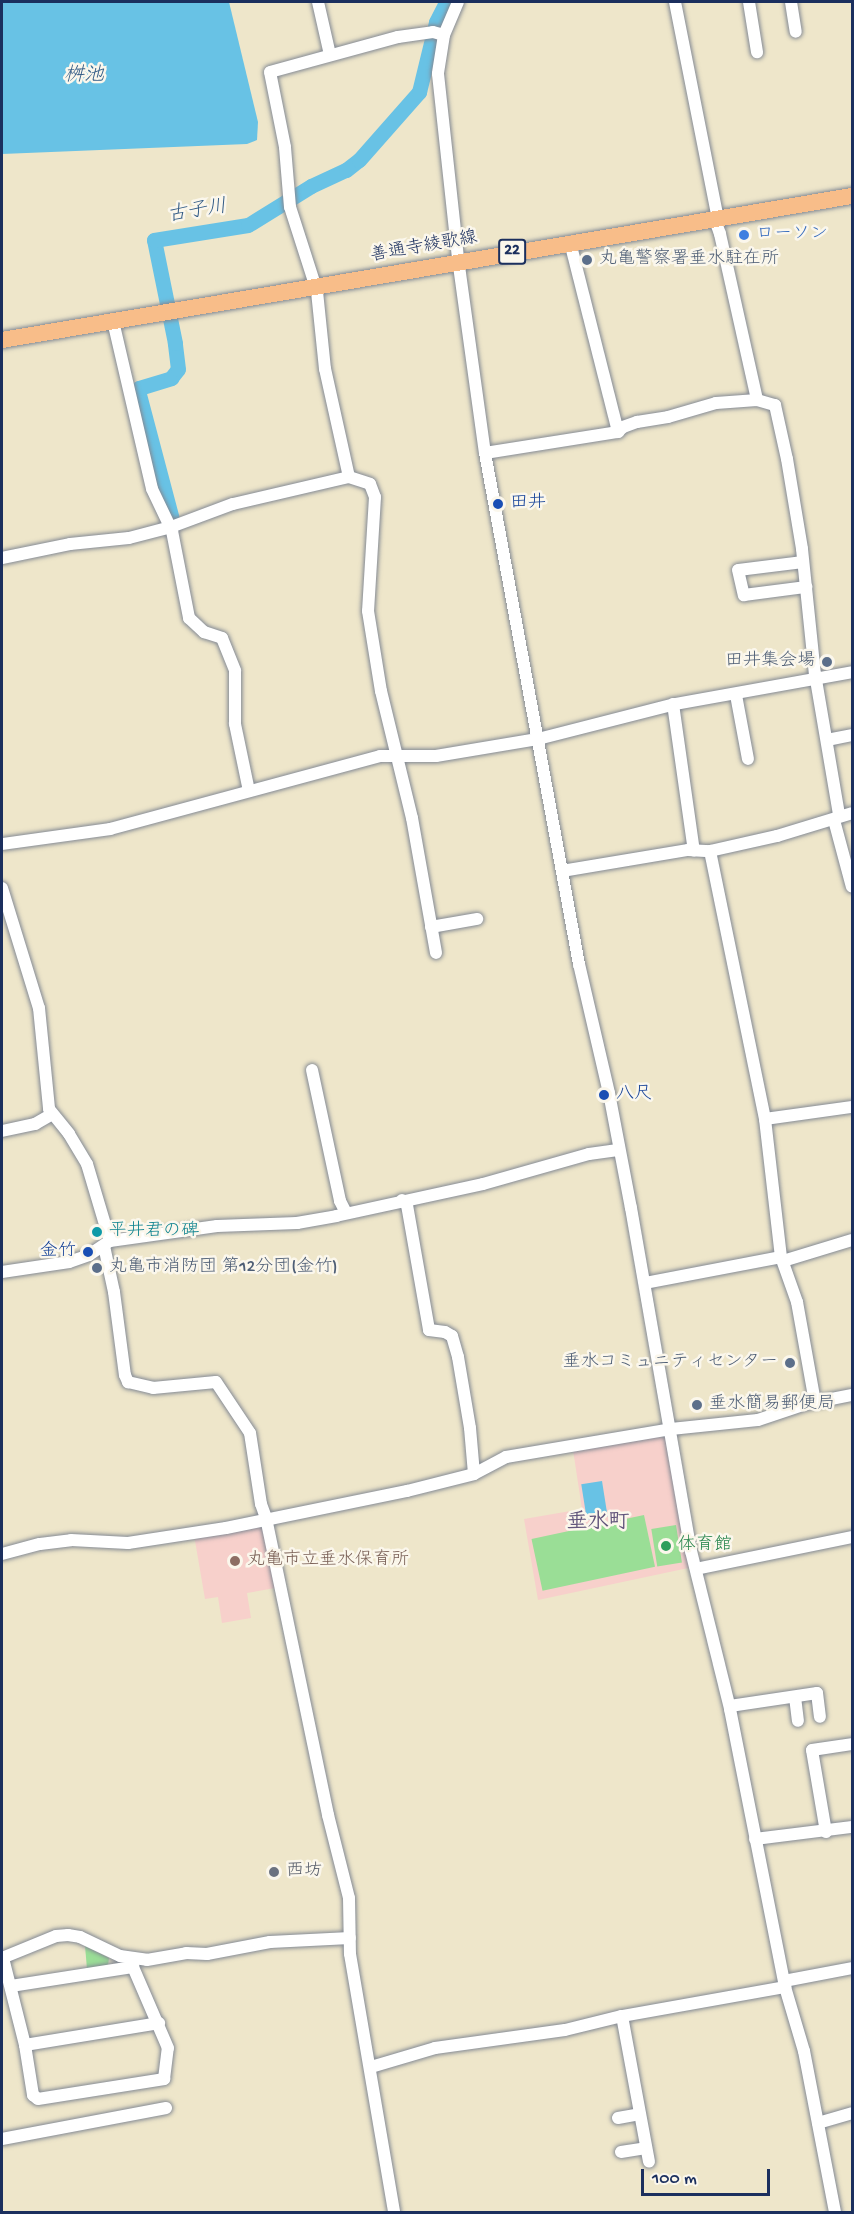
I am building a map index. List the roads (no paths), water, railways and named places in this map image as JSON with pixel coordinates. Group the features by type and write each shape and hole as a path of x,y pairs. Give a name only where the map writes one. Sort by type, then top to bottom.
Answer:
{"main road":[{"name":"善通寺綾歌線","path":"2,340 852,196"}],"street":[{"path":"318,2 330,55"},
{"path":"458,2 444,35 438,74 484,453 583,983 609,1093 696,1569 730,1706 784,1984 804,2051 835,2212"},
{"path":"675,2 717,214 715,220 758,400"},
{"path":"749,2 757,52"},
{"path":"791,2 796,32"},
{"path":"349,477 325,369 322,320 315,286 290,207 285,147 270,72 398,37 433,32 444,35"},
{"path":"570,242 618,432"},
{"path":"112,321 152,489 171,527 189,618 204,632 222,638 235,671 235,724 249,791"},
{"path":"484,453 618,432 623,427 637,422 716,403 758,400 775,405 778,409 803,562 816,679 837,818 852,887"},
{"path":"2,558 70,544 129,538 171,527 233,504 349,477 369,484 375,497 368,611 381,690 412,818 436,953"},
{"path":"803,562 738,570 744,595 806,587"},
{"path":"2,844 110,829 380,756 436,756 538,739 673,704 736,695 852,672"},
{"path":"736,695 748,759"},
{"path":"673,704 694,851"},
{"path":"827,740 852,735"},
{"path":"562,872 694,851 710,851 852,813"},
{"path":"710,851 765,1119 782,1259 797,1302 815,1402"},
{"path":"2,888 39,1008 49,1109 69,1134 87,1164 107,1244 125,1375 128,1382 153,1388 216,1382 250,1433 261,1504 266,1518 328,1815 349,1898 350,1938 360,2024 371,2067 391,2212"},
{"path":"431,927 477,919"},
{"path":"312,1070 340,1201 346,1213"},
{"path":"765,1119 852,1107"},
{"path":"2,1131 34,1124 52,1114"},
{"path":"2,1272 69,1262 107,1244 217,1227 297,1223 483,1184 550,1164 618,1150"},
{"path":"402,1200 407,1205 429,1330 445,1332 452,1336 458,1357 470,1428 474,1474"},
{"path":"645,1284 782,1259 852,1240"},
{"path":"2,1554 40,1544 72,1539 129,1543 156,1540 407,1491 474,1474 506,1457 671,1429 758,1420 815,1402 852,1395"},
{"path":"696,1569 852,1537"},
{"path":"730,1706 817,1693 820,1717"},
{"path":"795,1696 798,1720"},
{"path":"826,1832 812,1750 852,1744"},
{"path":"755,1839 852,1827"},
{"path":"68,1935 133,1964 168,2048 164,2079 38,2098 33,2095 26,2045 2,1958 56,1936 68,1935"},
{"path":"11,1986 186,1953 207,1954 270,1942 350,1938"},
{"path":"371,2067 435,2049 565,2030 852,1968"},
{"path":"622,2016 624,2062 640,2114 649,2162"},
{"path":"26,2045 159,2023"},
{"path":"2,2139 166,2108"},
{"path":"818,2123 852,2113"},
{"path":"618,2118 640,2114"},
{"path":"621,2152 646,2148"}],"water":[{"name":"桝池","path":"2,2 229,2 258,122 257,140 247,144 2,154"},
{"path":"602,1481 608,1517 587,1520 581,1484"}],"waterway":[{"name":"古子川","path":"173,523 139,394 139,388 171,378 178,369 175,343 154,240 248,225 311,186 346,170 359,160 419,92 436,22 446,2"}],"place":[{"name":"ローソン","path":"744,235"},
{"name":"丸亀警察署垂水駐在所","path":"587,260"},
{"name":"田井","path":"498,504"},
{"name":"田井集会場","path":"827,662"},
{"name":"八尺","path":"604,1095"},
{"name":"平井君の碑","path":"97,1232"},
{"name":"金竹","path":"88,1252"},
{"name":"丸亀市消防団 第12分団(金竹)","path":"97,1268"},
{"name":"垂水コミュニティセンター","path":"790,1363"},
{"name":"垂水簡易郵便局","path":"697,1405"},
{"name":"体育館","path":"666,1546"},
{"name":"丸亀市立垂水保育所","path":"235,1561"},
{"name":"西坊","path":"274,1872"}],"district":[{"name":"垂水町","path":"598,1524"}]}
